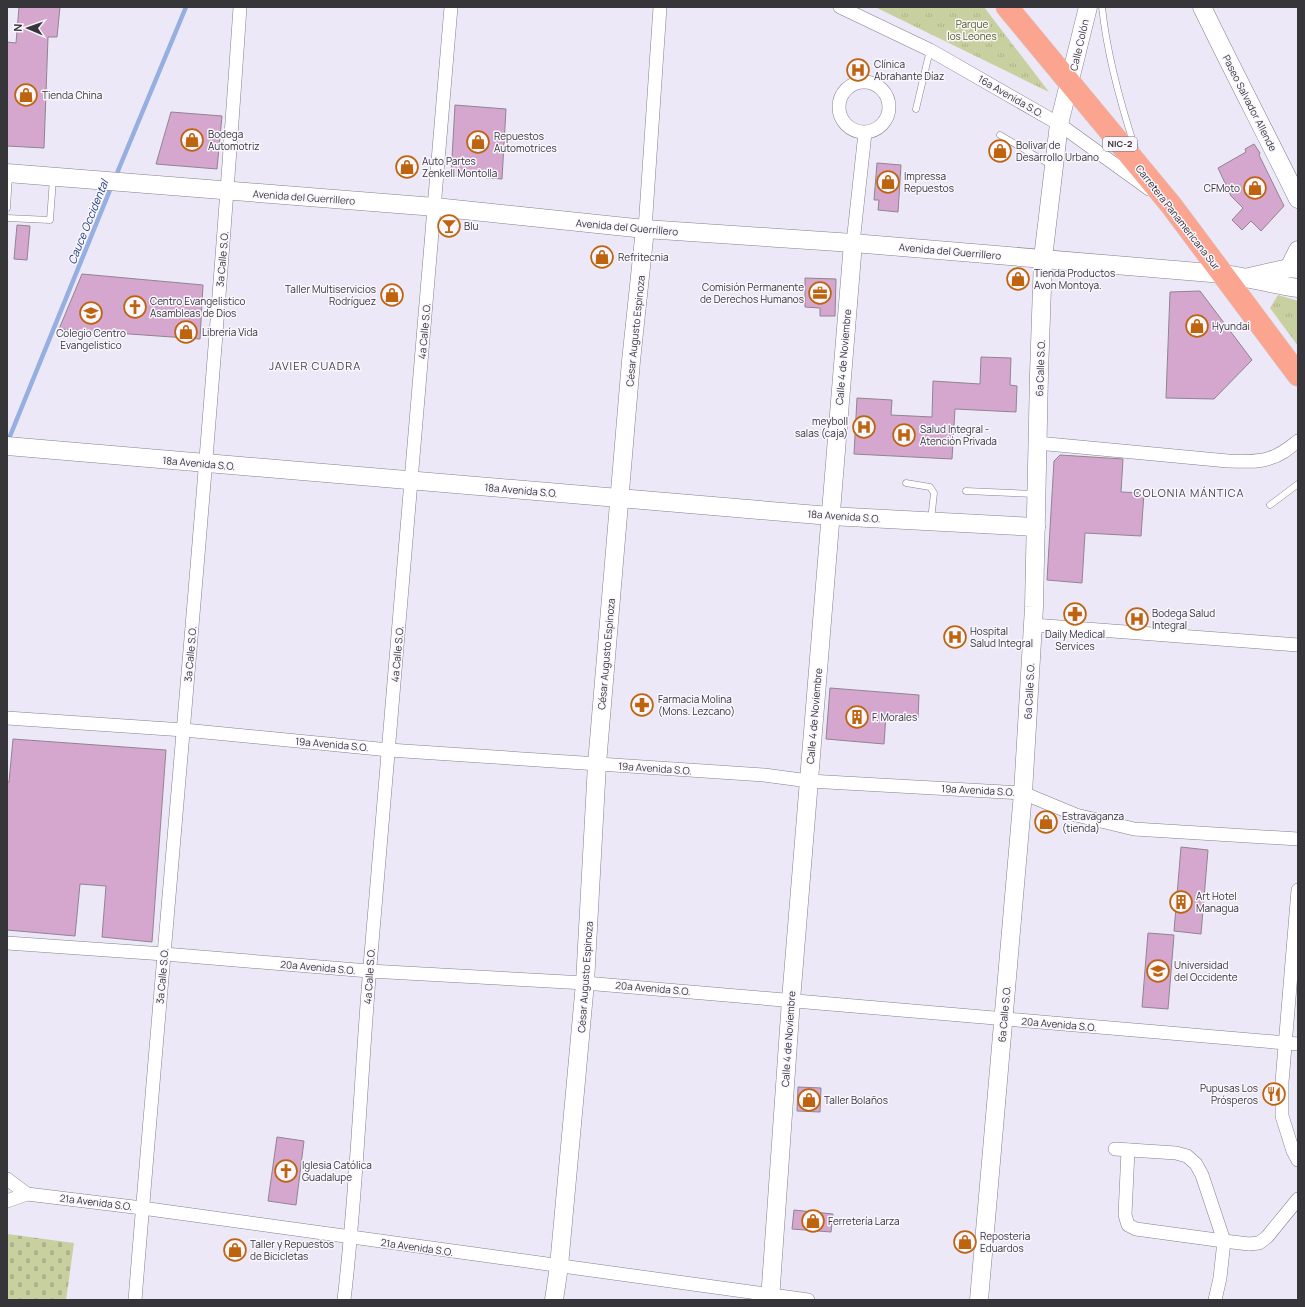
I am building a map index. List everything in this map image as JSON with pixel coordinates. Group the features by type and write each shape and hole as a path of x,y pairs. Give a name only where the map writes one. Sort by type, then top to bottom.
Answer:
{"highway":[{"name":"Carretera Panamericana Sur","path":"1007,7 1171,205 1298,375"}],"street":[{"name":"3a Calle S.O.","path":"135,1300 228,192 240,7"},
{"name":"4a Calle S.O.","path":"344,1300 351,1238 369,971 412,481 451,7"},
{"name":"César Augusto Espinoza","path":"554,1300 559,1266 585,983 597,764 631,361 645,229 660,7"},
{"name":"16a Avenida S.O.","path":"840,7 930,50 1059,124 1171,205"},
{"name":"Calle Colón","path":"1070,83 1088,7"},
{"name":"Paseo Salvador Allende","path":"1202,7 1235,77 1276,153 1298,198"},
{"name":"6a Calle S.O.","path":"979,1300 1023,793 1033,625 1037,443 1044,258 1059,124 1070,83"},
{"name":"Calle 4 de Noviembre","path":"770,1298 791,1000 830,516 853,243 865,133"},
{"name":"Avenida del Guerrillero","path":"8,173 228,192 435,207 645,229 1044,258 1223,274 1246,277 1281,286 1298,288"},
{"path":"1293,268 1298,250"},
{"name":"Avenida del Guerrillero","path":"1246,277 1293,268"},
{"path":"1037,443 1228,461 1252,461 1270,459 1298,441"},
{"name":"18a Avenida S.O.","path":"11,446 205,464 830,516 1036,527"},
{"path":"1033,625 1298,645"},
{"name":"19a Avenida S.O.","path":"7,718 184,730 389,750 764,775 809,780 1023,793 1076,815 1134,829 1298,839"},
{"path":"1298,890 1282,1082 1282,1116 1293,1151 1298,1160"},
{"name":"20a Avenida S.O.","path":"7,943 369,971 585,983 1298,1044"},
{"path":"1115,1149 1176,1153 1187,1156 1196,1164 1202,1176 1224,1241 1220,1278 1215,1300"},
{"path":"1128,1150 1125,1215 1128,1225 1136,1229 1249,1244 1259,1243 1267,1236 1298,1199"},
{"name":"21a Avenida S.O.","path":"7,1179 27,1194"},
{"name":"21a Avenida S.O.","path":"7,1201 27,1194 142,1208 559,1266 770,1298 808,1300"}],"lane":[{"path":"1102,7 1107,45 1115,80 1125,119 1142,170"},
{"path":"916,109 930,50"},
{"path":"1000,135 1054,167"},
{"path":"7,208 8,173"},
{"path":"7,218 50,220 53,176"},
{"path":"906,482 930,487 934,492 931,521"},
{"path":"1270,505 1298,484"},
{"path":"966,491 1037,494"}],"green space":[{"name":"Parque los Leones","path":"875,7 984,7 1049,92"},
{"path":"1278,295 1298,301 1298,346 1270,308"},
{"path":"7,1234 74,1243 66,1300 7,1300"}],"building":[{"name":"Tienda China","path":"19,7 60,7 57,37 48,37 44,148 7,146 7,42 16,43"},
{"name":"Repuestos Automotrices","path":"455,105 506,109 502,179 451,175"},
{"name":"Bodega Automotriz","path":"171,112 222,116 217,169 156,164"},
{"name":"CFMoto","path":"1254,144 1260,153 1259,155 1284,206 1261,231 1251,221 1242,230 1232,220 1243,208 1231,196 1218,168 1246,152 1245,149"},
{"name":"Impressa Repuestos","path":"877,163 901,165 898,212 878,210 879,200 874,200"},
{"path":"17,225 30,226 27,260 14,259"},
{"name":"Centro Evangelistico Asambleas de Dios","path":"82,274 203,285 200,339 59,329"},
{"name":"Comisión Permanente de Derechos Humanos","path":"805,278 836,279 835,316 820,316 820,308 805,307"},
{"name":"Hyundai","path":"1200,291 1252,360 1214,399 1166,398 1170,292"},
{"name":"Salud Integral - Atención Privada","path":"981,357 1011,358 1010,385 1017,386 1016,412 955,409 952,459 854,454 857,398 892,400 891,415 932,417 933,381 980,384"},
{"path":"1060,455 1123,459 1121,492 1144,493 1141,536 1085,533 1082,583 1047,580 1054,461"},
{"name":"F. Morales","path":"830,688 919,695 918,718 886,715 884,744 826,739"},
{"path":"13,739 166,750 152,942 102,937 106,886 80,884 75,936 7,930 7,782 9,782"},
{"name":"Art Hotel Managua","path":"1181,847 1208,850 1201,934 1174,931"},
{"name":"Universidad del Occidente","path":"1148,933 1174,935 1168,1009 1142,1007"},
{"name":"Taller Bolaños","path":"798,1087 821,1088 820,1112 797,1111"},
{"name":"Iglesia Católica Guadalupe","path":"277,1137 304,1141 296,1205 268,1201"},
{"name":"Ferretería Larza","path":"794,1210 833,1214 831,1232 792,1229"}],"waterway":[{"name":"Cauce Occidental","path":"115,178 186,7"},
{"name":"Cauce Occidental","path":"8,441 112,185"}],"place":[{"name":"Clínica Abrahante Díaz","path":"858,70"},
{"name":"Tienda China","path":"26,95"},
{"name":"Bodega Automotriz","path":"192,140"},
{"name":"Repuestos Automotrices","path":"478,142"},
{"name":"Bolivar de Desarrollo Urbano","path":"1000,151"},
{"name":"Auto Partes Zenkell Montolla","path":"407,167"},
{"name":"Impressa Repuestos","path":"888,182"},
{"name":"CFMoto","path":"1255,188"},
{"name":"Blu","path":"449,226"},
{"name":"Refritecnia","path":"602,257"},
{"name":"Tienda Productos Avon Montoya.","path":"1018,279"},
{"name":"Comisión Permanente de Derechos Humanos","path":"820,293"},
{"name":"Taller Multiservicios Rodríguez","path":"392,295"},
{"name":"Centro Evangelistico Asambleas de Dios","path":"135,307"},
{"name":"Colegio Centro Evangelistico","path":"91,313"},
{"name":"Hyundai","path":"1197,326"},
{"name":"Librería Vida","path":"186,332"},
{"name":"meyboll salas (caja)","path":"864,427"},
{"name":"Salud Integral - Atención Privada","path":"904,435"},
{"name":"Daily Medical Services","path":"1075,614"},
{"name":"Bodega Salud Integral","path":"1137,619"},
{"name":"Hospital Salud Integral","path":"955,637"},
{"name":"Farmacia Molina (Mons. Lezcano)","path":"642,705"},
{"name":"F. Morales","path":"857,717"},
{"name":"Estravaganza (tienda)","path":"1046,822"},
{"name":"Art Hotel Managua","path":"1181,902"},
{"name":"Universidad del Occidente","path":"1158,971"},
{"name":"Pupusas Los Prósperos","path":"1274,1094"},
{"name":"Taller Bolaños","path":"809,1100"},
{"name":"Iglesia Católica Guadalupe","path":"286,1171"},
{"name":"Ferretería Larza","path":"813,1221"},
{"name":"Repostería Eduardos","path":"965,1242"},
{"name":"Taller y Repuestos de Bicicletas","path":"235,1250"}],"district":[{"name":"JAVIER CUADRA","path":"315,366"},
{"name":"COLONIA MÁNTICA","path":"1189,493"}]}
